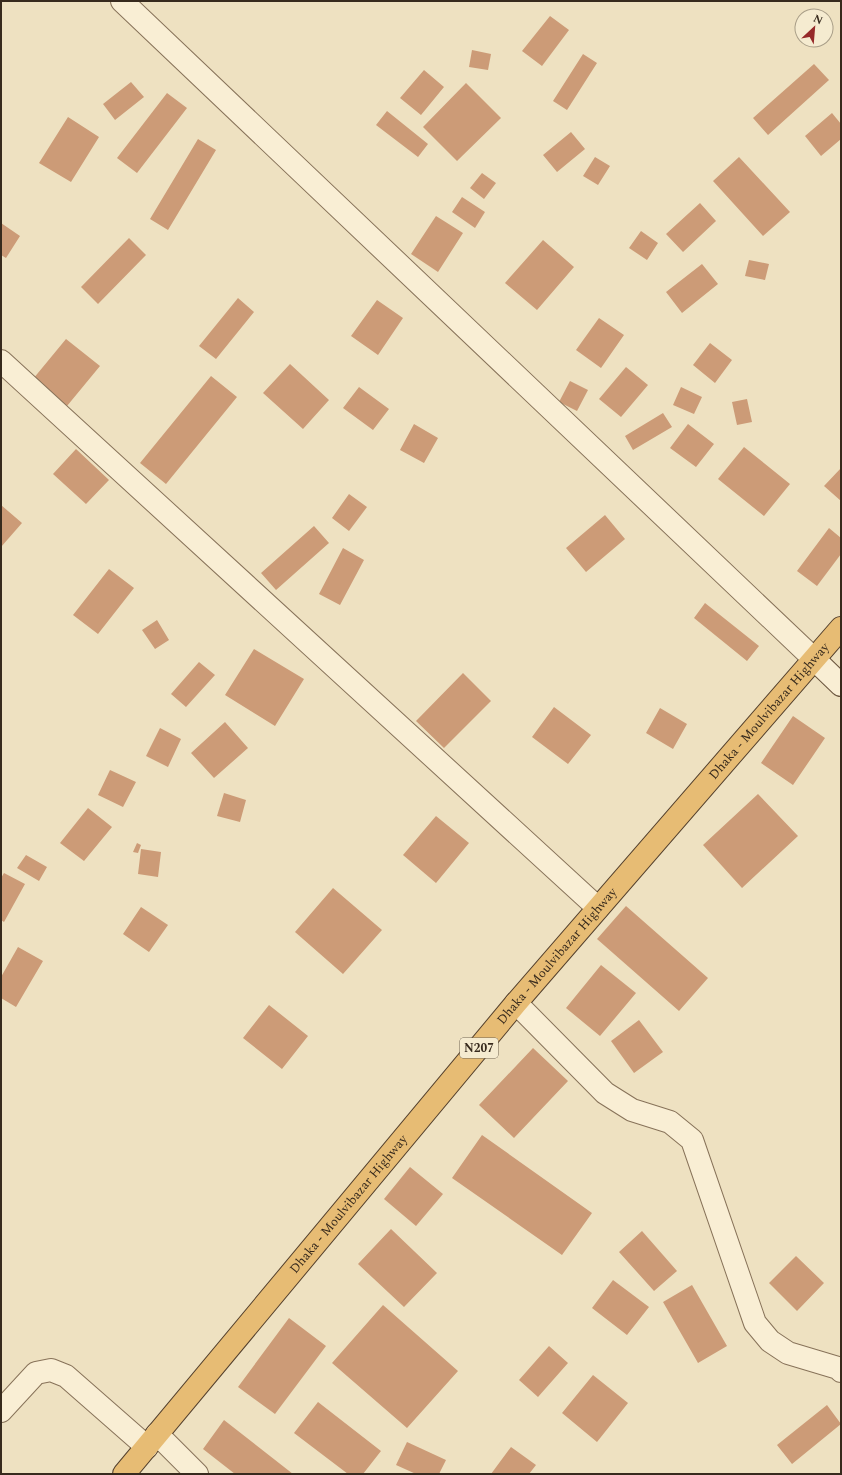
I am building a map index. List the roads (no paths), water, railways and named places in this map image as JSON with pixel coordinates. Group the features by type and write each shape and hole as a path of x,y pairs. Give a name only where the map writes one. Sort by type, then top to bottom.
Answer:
{"highway":[{"name":"Dhaka - Moulvibazar Highway","path":"124,1474 516,1003 841,628"}],"street":[{"path":"122,1 841,685"},
{"path":"1,362 598,908"},
{"path":"516,1003 605,1093 632,1110 670,1122 692,1140 755,1323 770,1341 788,1353 838,1368 841,1371"},
{"path":"1,1411 36,1373 51,1370 66,1376 197,1474"}]}
